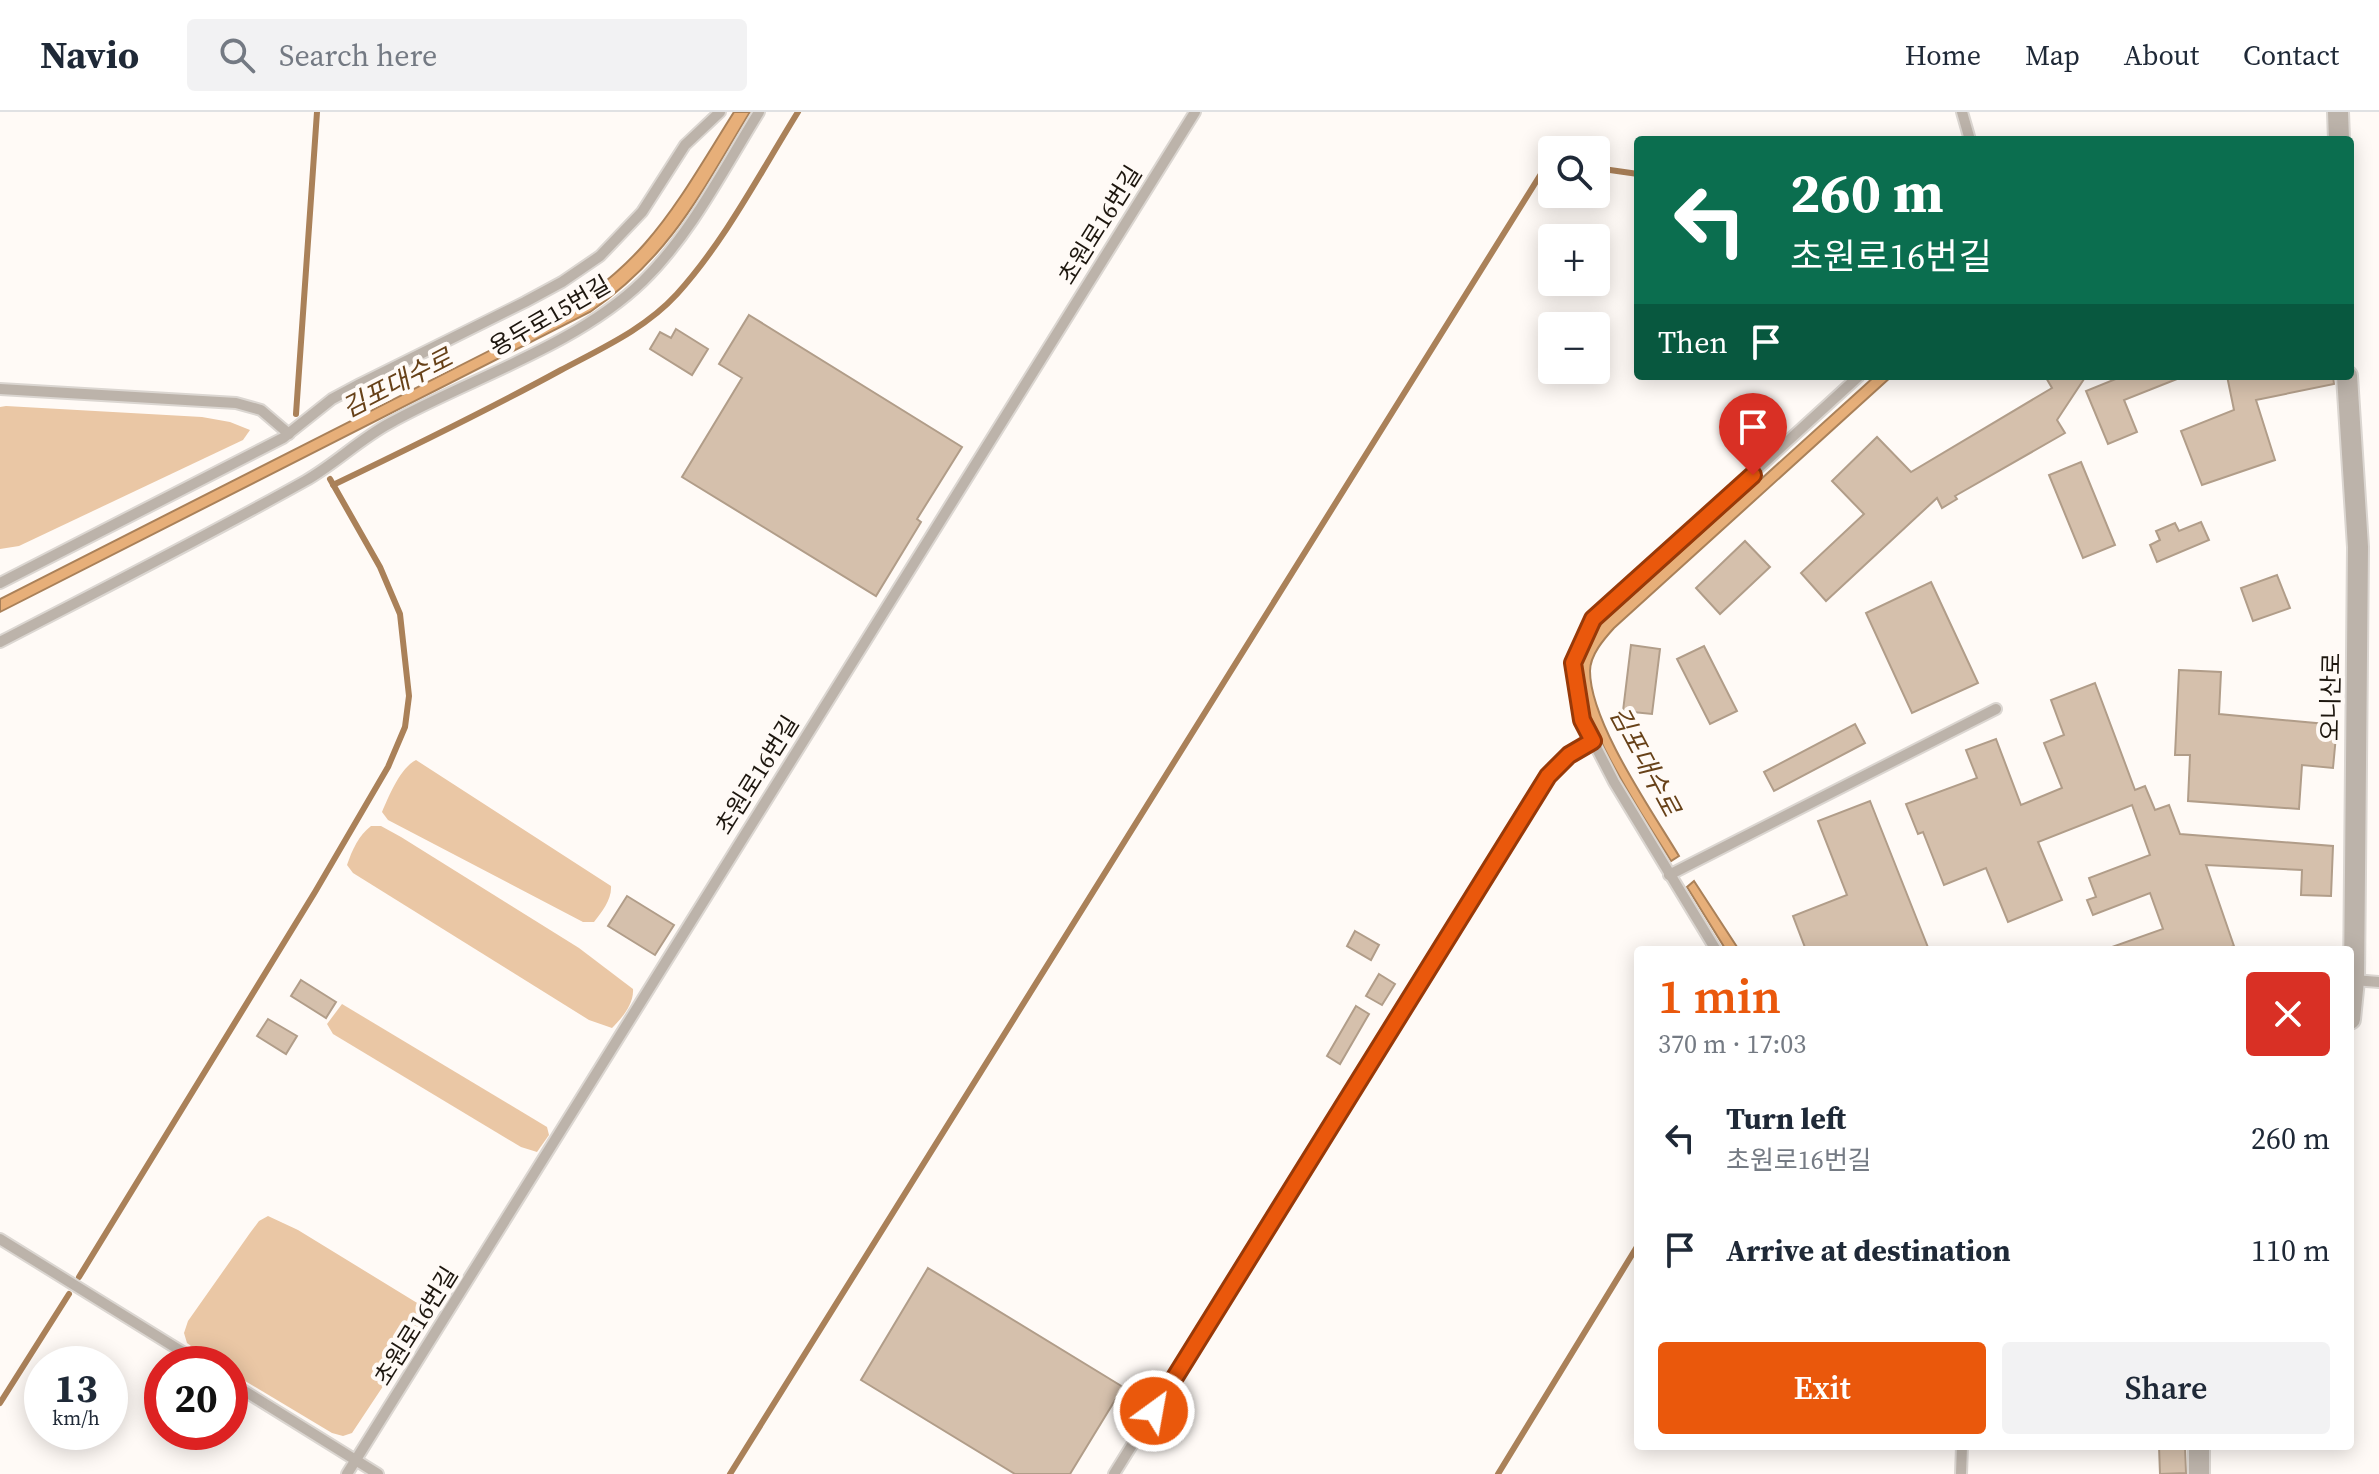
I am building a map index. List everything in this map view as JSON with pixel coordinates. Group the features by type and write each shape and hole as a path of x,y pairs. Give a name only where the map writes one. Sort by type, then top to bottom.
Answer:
{"street":[{"path":"2338,112 2339,136"},
{"name":"오니산로","path":"2347,380 2358,547 2354,980"},
{"path":"2358,547 2379,542"},
{"path":"2199,1450 2199,1474"}],"lane":[{"path":"0,583 289,434 332,399 525,302 592,262 642,212 685,145 720,112"},
{"name":"용두로15번길","path":"0,642 308,479 389,423 538,349 603,312 632,291 663,261 693,219 759,112"},
{"name":"초원로16번길","path":"347,1474 1195,112"},
{"path":"1962,112 1969,136"},
{"path":"1713,946 1669,875 1582,720 1573,663 1593,619 1855,380"},
{"path":"0,389 236,403 261,410 289,434"},
{"path":"1669,875 1996,709"},
{"path":"1114,1474 1548,776 1569,755 1593,741"},
{"path":"2354,980 2379,982"},
{"path":"0,1239 173,1346"},
{"path":"248,1393 378,1474"},
{"path":"1961,1474 1962,1450"}],"shaded area":[{"path":"734,112 750,112 682,221 642,269 590,312 0,612 0,599 544,323 579,301 634,256 655,231"},
{"path":"1871,380 1888,380 1614,628 1592,659 1593,692 1600,715 1624,766 1679,856 1671,861 1612,763 1586,706 1580,681 1581,660 1602,623"},
{"path":"0,407 202,417 230,422 250,430 243,440 19,546 0,549"},
{"path":"416,760 611,886 608,900 594,922 583,922 388,820 382,812 388,798 400,776"},
{"path":"371,826 381,826 401,837 579,948 633,989 632,1000 623,1015 612,1028 589,1020 353,873 347,865 349,859 359,838"},
{"path":"1694,881 1736,946 1724,946 1687,887"},
{"path":"342,1004 547,1127 549,1135 537,1152 521,1147 333,1034 327,1024"},
{"path":"268,1216 298,1230 427,1309 429,1317 352,1433 343,1436 332,1433 248,1383 248,1346 191,1346 187,1343 184,1333 188,1321 259,1221"}],"building":[{"path":"749,315 962,447 917,519 921,522 876,596 682,477 742,378 719,364"},
{"path":"676,329 708,349 692,375 650,349 660,332 671,338"},
{"path":"2047,380 2083,380 2057,420 2065,433 1955,496 1957,499 1942,508 1937,498 1826,601 1801,573 1864,514 1832,481 1877,437 1911,472 2052,388"},
{"path":"2113,380 2174,380 2124,400 2137,432 2108,444 2086,391"},
{"path":"2228,380 2334,380 2334,384 2256,400 2275,460 2202,485 2181,431 2234,410"},
{"path":"2081,462 2115,545 2083,558 2049,475"},
{"path":"2201,522 2209,540 2157,562 2150,545 2160,540 2156,531 2175,523 2179,531"},
{"path":"1745,541 1770,567 1720,614 1696,588"},
{"path":"2277,575 2290,608 2253,621 2241,588"},
{"path":"1931,582 1978,683 1912,713 1866,613"},
{"path":"1631,645 1660,649 1652,714 1623,711"},
{"path":"1704,646 1737,711 1710,724 1677,659"},
{"path":"2179,670 2221,672 2219,714 2337,725 2333,768 2302,765 2299,809 2188,801 2190,755 2175,755"},
{"path":"2095,683 2135,790 2145,786 2155,810 2169,805 2180,834 2333,846 2331,896 2301,895 2302,870 2206,865 2234,946 2115,946 2163,929 2150,893 2093,915 2087,900 2096,897 2089,878 2150,855 2132,805 2038,842 2062,900 2008,922 1986,868 1944,885 1923,832 1918,834 1906,804 1977,778 1966,750 1996,739 2021,805 2062,788 2044,743 2064,735 2051,700"},
{"path":"1855,724 1865,743 1774,791 1764,772"},
{"path":"1870,801 1927,946 1804,946 1793,916 1847,895 1818,821"},
{"path":"627,896 674,925 655,955 608,926"},
{"path":"1355,931 1379,945 1371,960 1347,946"},
{"path":"1379,974 1395,984 1382,1005 1366,996"},
{"path":"301,980 336,1002 326,1018 291,996"},
{"path":"1356,1006 1369,1014 1340,1064 1327,1056"},
{"path":"268,1019 297,1036 286,1054 257,1036"},
{"path":"928,1268 1123,1387 1070,1474 1015,1474 861,1380"},
{"path":"2159,1450 2185,1450 2186,1473 2160,1474"}],"waterway":[{"path":"296,414 317,112"},
{"path":"333,485 533,385 607,346 651,318 677,294 711,252 798,112"},
{"path":"1610,170 1634,173"},
{"path":"730,1474 1538,179"},
{"path":"79,1277 315,892 388,767 405,727 409,696 400,614 380,567 330,479"},
{"path":"1498,1474 1634,1252"},
{"path":"0,1403 69,1294"}],"route":[{"path":"1154,1411 1548,776 1569,755 1593,741 1582,720 1573,663 1593,619 1753,475"}],"water label":[{"name":"김포대수로","path":"397,383"},
{"name":"김포대수로","path":"1645,761"}]}
